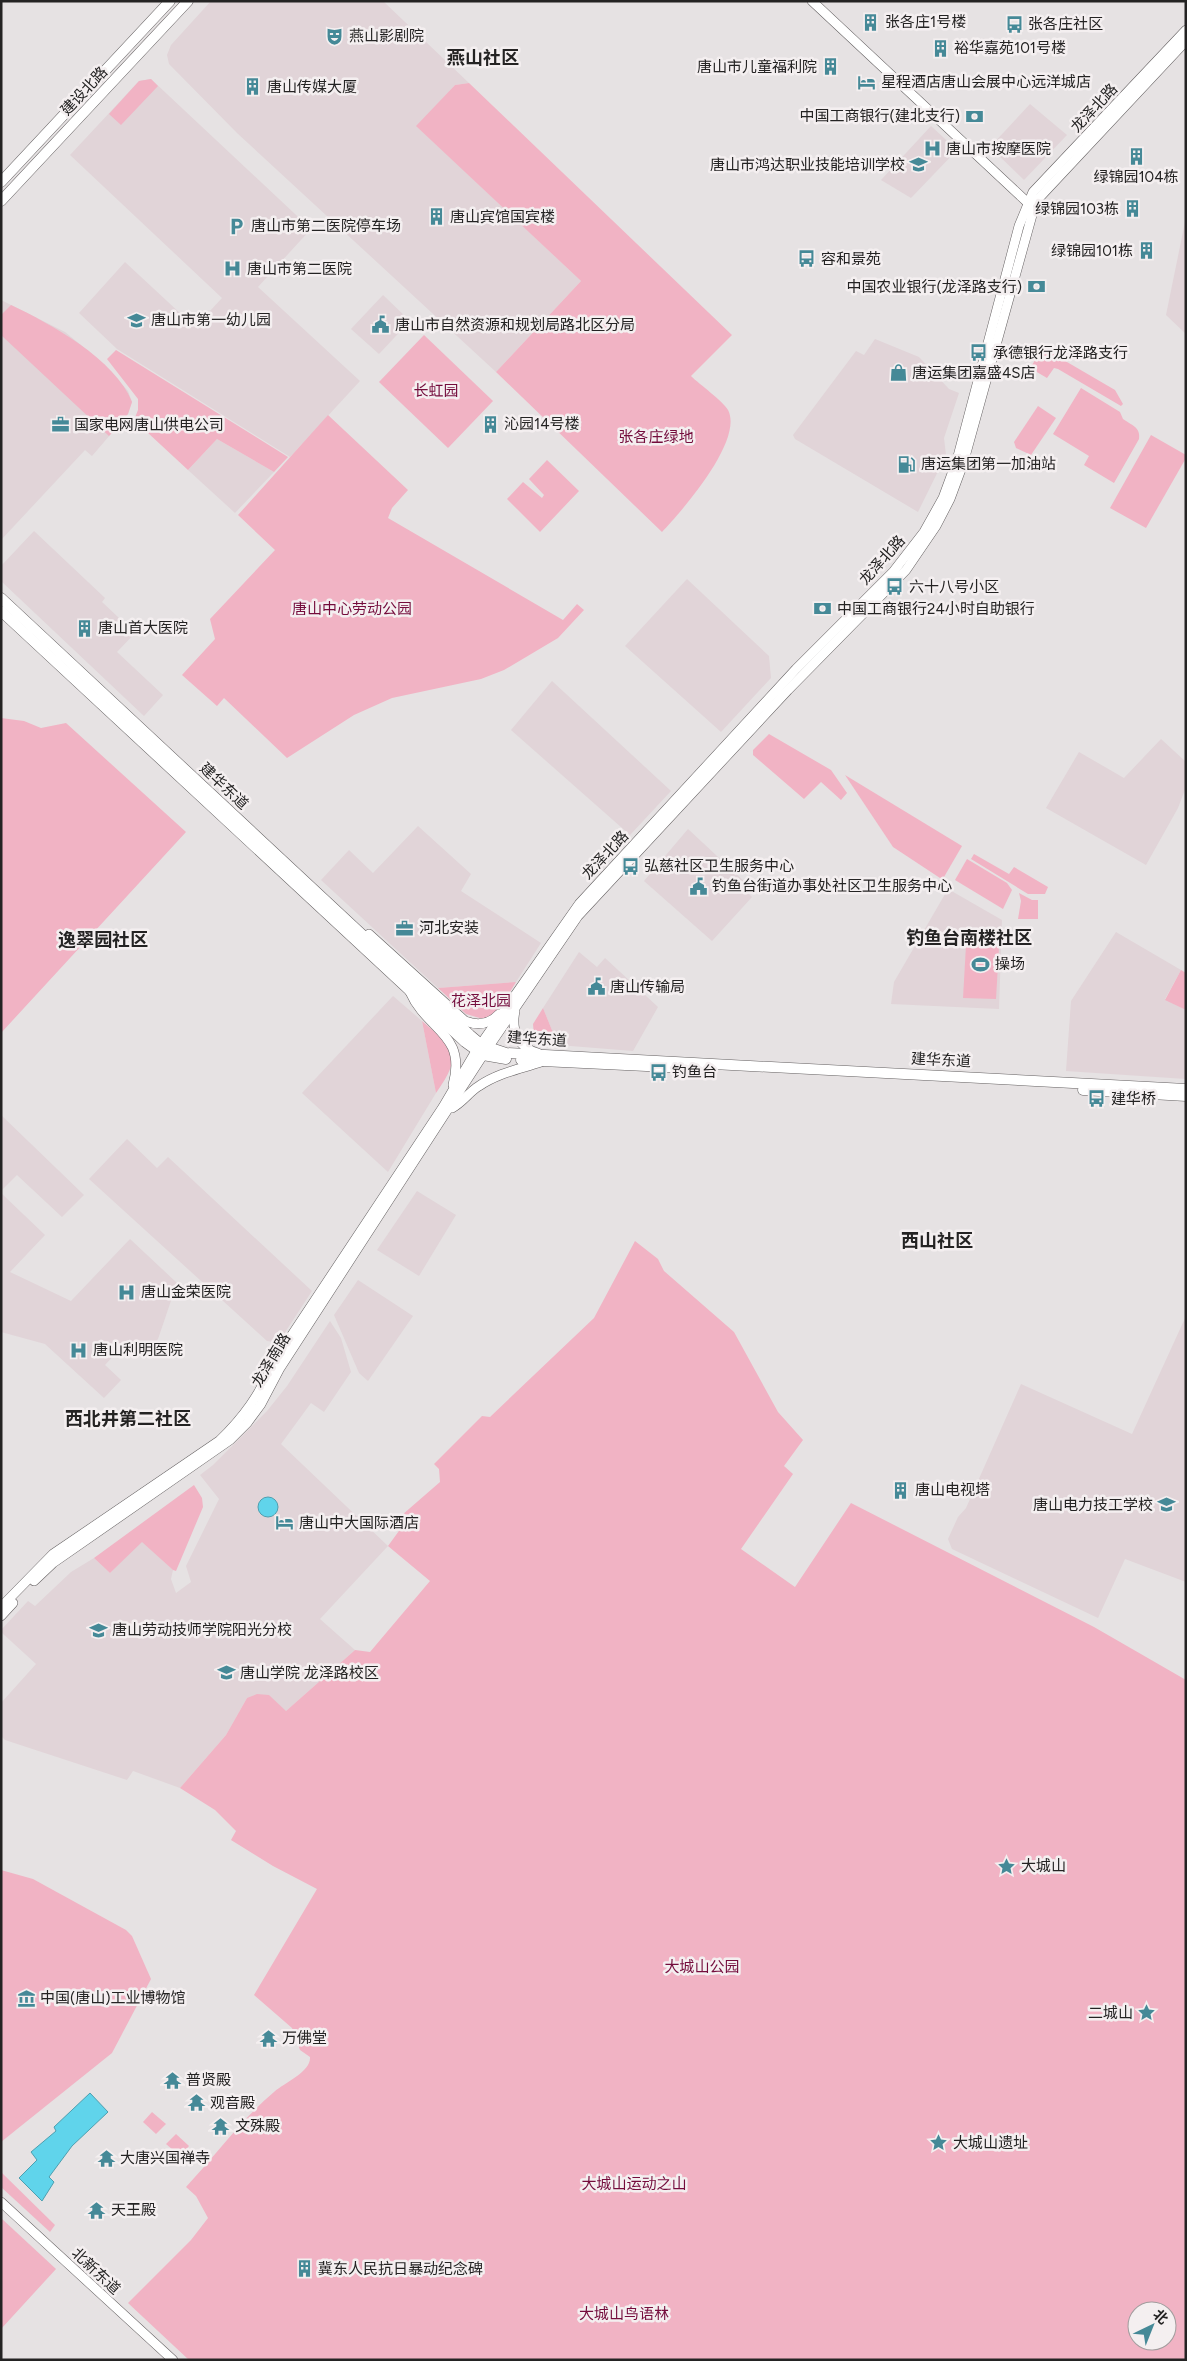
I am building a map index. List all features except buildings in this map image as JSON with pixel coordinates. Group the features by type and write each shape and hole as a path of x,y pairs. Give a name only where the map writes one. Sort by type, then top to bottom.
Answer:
{"main road":[{"name":"建设北路","path":"1,182 170,1"},
{"name":"建设北路","path":"1,201 188,1"},
{"path":"812,1 1028,203"},
{"name":"龙泽北路","path":"483,1050 538,962 594,886 796,669 893,572 924,532 943,498 957,460 1028,203 1033,192 1186,30"},
{"name":"龙泽北路","path":"483,1050 516,1007 564,935 598,892 782,697 906,570 919,552 950,499 963,464 1034,208 1039,198 1186,41"},
{"name":"建华东道","path":"1,598 483,1050 506,1053 1186,1088"},
{"name":"建华东道","path":"1,611 410,992 483,1050 541,1062 743,1071 1186,1096"},
{"path":"349,923 364,929 458,1015 472,1023 490,1022 497,1017 538,962"},
{"path":"410,992 416,1004 450,1042 454,1052 456,1070 446,1108"},
{"path":"516,1007 513,1020 521,1044 534,1052 566,1056"},
{"name":"龙泽南路","path":"1,1616 53,1563 207,1458 247,1423 261,1404 280,1368 483,1050"},
{"path":"446,1108 462,1102 477,1087 493,1078 541,1062"},
{"name":"龙泽南路","path":"1,1607 53,1554 201,1453 238,1422 261,1390 274,1362 446,1108"},
{"name":"北新东道","path":"1,2202 173,2360"}],"shaded area":[{"path":"211,1 383,1 469,83 455,85 417,126 581,281 496,372 237,133 169,64 167,55 171,45"},
{"name":"唐山市第二医院","path":"151,79 311,229 258,287 360,381 290,457 117,349 79,313 125,262 195,327 222,298 70,155 139,81"},
{"path":"1030,104 1067,135 1024,180 990,147"},
{"name":"唐山市鸿达职业技能培训学校","path":"931,126 957,150 911,198 881,180"},
{"path":"1186,217 1186,334 1166,315"},
{"name":"唐山市自然资源和规划局路北区分局","path":"383,295 410,321 379,354 351,329"},
{"name":"国家电网唐山供电公司","path":"1,300 65,332 99,360 128,391 132,402 128,414 92,456 85,450 1,540"},
{"path":"875,339 919,357 949,389 959,393 944,438 946,455 918,512 795,439 793,435 856,351 864,355"},
{"path":"217,439 274,472 235,513 188,470"},
{"path":"34,531 105,598 102,602 135,633 117,652 163,695 144,716 1,581 1,566"},
{"path":"687,579 769,656 771,678 721,732 625,646"},
{"path":"552,681 671,791 630,835 511,730"},
{"path":"1161,739 1186,762 1186,787 1178,808 1146,865 1046,808 1079,752 1124,778"},
{"path":"418,826 471,874 461,891 541,943 516,982 438,988 321,880 349,850 373,873"},
{"name":"钓鱼台街道办事处社区卫生服务中心","path":"688,829 746,883 745,890 752,897 712,941 644,881"},
{"path":"948,889 1002,920 999,1009 891,1004 894,982"},
{"path":"1116,932 1181,970 1165,999 1186,1010 1186,1079 1066,1071 1071,1001"},
{"name":"唐山传输局","path":"579,952 597,967 605,958 658,1007 633,1051 558,1045 543,1008"},
{"path":"393,996 422,1021 436,1093 388,1172 302,1093"},
{"path":"1,1115 84,1195 62,1217 17,1175 1,1191"},
{"path":"127,1139 157,1168 168,1157 312,1291 282,1337 274,1342 267,1341 89,1179"},
{"path":"417,1191 456,1215 419,1276 377,1250"},
{"path":"1,1193 45,1235 10,1272 71,1301 130,1239 177,1283 158,1339 142,1356 126,1342 105,1365 121,1380 104,1398 45,1344 1,1332"},
{"path":"358,1280 413,1316 368,1381 359,1373 334,1315"},
{"path":"1186,1316 1186,1582 1125,1559 1098,1618 952,1549 948,1539 958,1517 966,1508 1021,1384 1132,1434"},
{"path":"330,1321 341,1338 351,1372 324,1412 311,1403 281,1444 388,1546 320,1619 355,1650 286,1711 247,1698 226,1735 180,1788 133,1771 127,1780 5,1740 1,1736 1,1703 36,1664 1,1630 28,1601 35,1606 71,1572 94,1558 110,1573 142,1541 173,1570 171,1579 176,1593 191,1582 186,1566 219,1499 200,1475 213,1465 267,1411 287,1386"}],"green space":[{"path":"151,79 158,86 121,125 109,114 139,81"},
{"name":"张各庄绿地","path":"469,83 732,335 691,376 728,410 731,423 727,439 709,474 662,532 496,372 581,281 416,126 455,85"},
{"path":"11,305 80,344 112,371 124,386 132,402 128,414 109,436 1,335 1,315"},
{"name":"长虹园","path":"424,335 493,401 448,448 379,382"},
{"path":"1043,348 1115,390 1123,404 1121,406 1058,369 1054,368 1047,378 1030,368"},
{"path":"116,350 288,457 274,472 217,439 188,470 134,420 138,410 138,399 107,359"},
{"path":"1081,388 1120,412 1123,419 1137,429 1139,439 1114,483 1084,465 1089,456 1053,434"},
{"path":"1038,406 1056,418 1031,455 1016,448 1014,442"},
{"name":"唐山中心劳动公园","path":"328,415 408,490 392,508 388,518 563,620 577,604 584,610 558,638 504,670 481,679 392,698 354,715 287,758 224,698 217,706 182,675 215,639 210,619 275,550 238,515"},
{"path":"1151,435 1186,455 1186,458 1146,528 1110,508"},
{"path":"547,460 579,491 540,532 507,499 523,482 542,498 544,495 529,479"},
{"path":"1,718 24,721 41,728 66,723 186,832 1,1033"},
{"path":"769,734 831,770 847,793 841,800 821,782 804,799 753,755 753,750"},
{"path":"845,775 962,846 944,877 940,878 893,847"},
{"path":"974,854 1009,874 1014,867 1048,887 1045,894 1028,894 971,859"},
{"path":"967,859 1007,883 1012,890 1003,909 955,880"},
{"path":"1019,893 1032,900 1038,900 1038,919 1018,919 1021,901"},
{"name":"操场","path":"967,928 1000,930 996,999 963,998"},
{"path":"1181,970 1186,973 1186,1010 1165,1000"},
{"name":"花泽北园","path":"516,982 498,1012 483,1019 466,1014 438,988"},
{"path":"543,1008 558,1045 545,1044 534,1035 533,1024"},
{"path":"422,1021 442,1039 452,1053 450,1070 436,1093"},
{"name":"大城山公园","path":"635,1241 658,1259 664,1271 734,1332 778,1412 803,1440 784,1466 793,1474 741,1549 795,1587 851,1503 1094,1627 1186,1680 1186,2360 189,2360 128,2303 191,2240 208,2218 196,2196 186,2187 262,2103 302,2072 310,2057 300,2050 292,2028 254,1995 317,1889 273,1866 231,1840 236,1831 215,1810 180,1788 226,1735 247,1698 257,1694 269,1695 286,1711 355,1650 370,1652 430,1581 388,1546 404,1524 402,1515 440,1482 439,1469 434,1464 482,1416 490,1417 594,1318"},
{"path":"194,1485 202,1498 203,1507 176,1571 142,1542 110,1573 94,1558"},
{"path":"1,1870 33,1879 126,1930 132,1936 151,1979 112,2053 1,2142"},
{"path":"152,2112 166,2124 156,2134 143,2122"},
{"path":"176,2134 189,2146 180,2156 166,2144"},
{"path":"1,2172 55,2225 50,2232 1,2187"},
{"path":"1,2218 56,2269 1,2329"},
{"path":"84,2252 120,2285 114,2291 78,2258"}],"water":[{"path":"268,1497 275,1500 278,1507 275,1514 268,1517 261,1514 258,1507 261,1500"},
{"path":"90,2093 108,2112 72,2146 49,2177 54,2182 42,2201 19,2178 37,2160 31,2152 56,2131 54,2127"}],"place":[{"name":"张各庄1号楼","path":"871,22"},
{"name":"张各庄社区","path":"1014,24"},
{"name":"燕山影剧院","path":"335,36"},
{"name":"裕华嘉苑101号楼","path":"940,48"},
{"name":"唐山市儿童福利院","path":"831,67"},
{"name":"星程酒店唐山会展中心远洋城店","path":"867,82"},
{"name":"唐山传媒大厦","path":"253,87"},
{"name":"中国工商银行(建北支行)","path":"974,116"},
{"name":"唐山市按摩医院","path":"932,149"},
{"name":"绿锦园104栋","path":"1136,156"},
{"name":"唐山市鸿达职业技能培训学校","path":"919,165"},
{"name":"绿锦园103栋","path":"1133,209"},
{"name":"唐山宾馆国宾楼","path":"436,217"},
{"name":"唐山市第二医院停车场","path":"237,226"},
{"name":"绿锦园101栋","path":"1147,251"},
{"name":"容和景苑","path":"807,259"},
{"name":"唐山市第二医院","path":"233,269"},
{"name":"中国农业银行(龙泽路支行)","path":"1036,287"},
{"name":"唐山市第一幼儿园","path":"137,320"},
{"name":"唐山市自然资源和规划局路北区分局","path":"381,325"},
{"name":"承德银行龙泽路支行","path":"979,353"},
{"name":"唐运集团嘉盛4S店","path":"898,373"},
{"name":"沁园14号楼","path":"490,424"},
{"name":"国家电网唐山供电公司","path":"60,425"},
{"name":"唐运集团第一加油站","path":"907,464"},
{"name":"六十八号小区","path":"895,587"},
{"name":"中国工商银行24小时自助银行","path":"823,609"},
{"name":"唐山首大医院","path":"84,628"},
{"name":"弘慈社区卫生服务中心","path":"630,866"},
{"name":"钓鱼台街道办事处社区卫生服务中心","path":"698,886"},
{"name":"河北安装","path":"405,928"},
{"name":"操场","path":"981,964"},
{"name":"唐山传输局","path":"596,987"},
{"name":"钓鱼台","path":"658,1072"},
{"name":"建华桥","path":"1097,1099"},
{"name":"唐山金荣医院","path":"127,1292"},
{"name":"唐山利明医院","path":"79,1350"},
{"name":"唐山电视塔","path":"901,1490"},
{"name":"唐山电力技工学校","path":"1167,1505"},
{"name":"唐山中大国际酒店","path":"285,1523"},
{"name":"唐山劳动技师学院阳光分校","path":"98,1630"},
{"name":"唐山学院 龙泽路校区","path":"226,1673"},
{"name":"大城山","path":"1007,1866"},
{"name":"中国(唐山)工业博物馆","path":"26,1998"},
{"name":"二城山","path":"1147,2013"},
{"name":"万佛堂","path":"268,2038"},
{"name":"普贤殿","path":"172,2080"},
{"name":"观音殿","path":"196,2103"},
{"name":"文殊殿","path":"221,2126"},
{"name":"大城山遗址","path":"939,2143"},
{"name":"大唐兴国禅寺","path":"106,2158"},
{"name":"天王殿","path":"97,2210"},
{"name":"冀东人民抗日暴动纪念碑","path":"304,2269"}],"district":[{"name":"燕山社区","path":"483,58"},
{"name":"钓鱼台南楼社区","path":"969,938"},
{"name":"逸翠园社区","path":"103,940"},
{"name":"西山社区","path":"937,1241"},
{"name":"西北井第二社区","path":"128,1419"}],"park label":[{"name":"大城山运动之山","path":"634,2184"},
{"name":"大城山鸟语林","path":"624,2314"}]}
